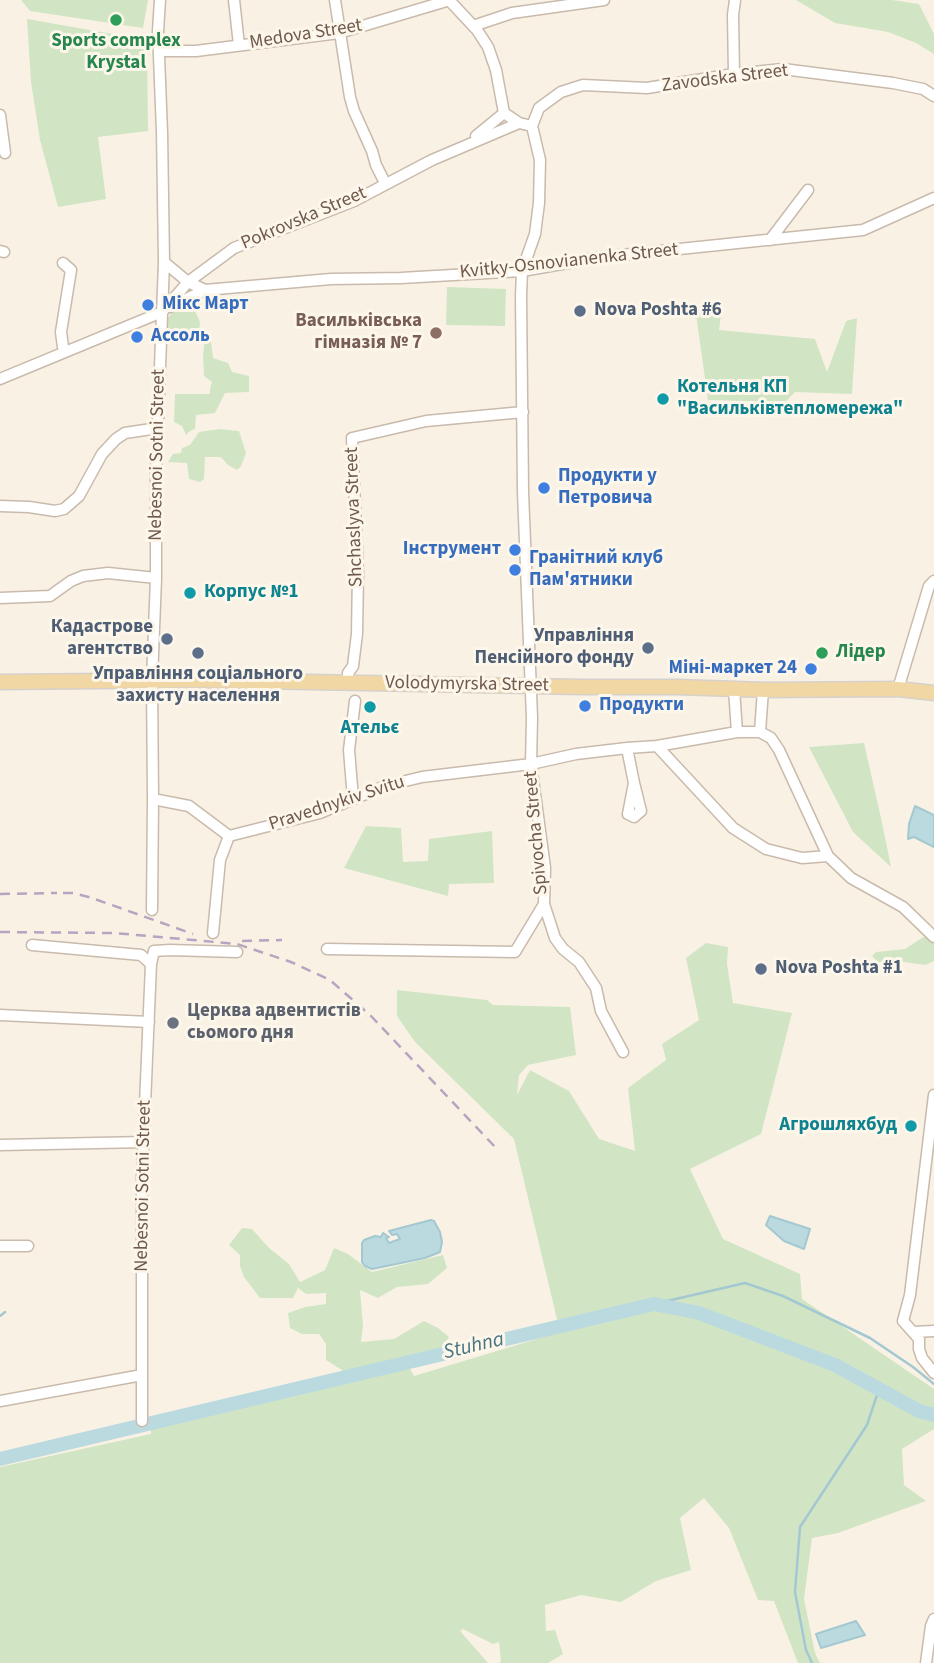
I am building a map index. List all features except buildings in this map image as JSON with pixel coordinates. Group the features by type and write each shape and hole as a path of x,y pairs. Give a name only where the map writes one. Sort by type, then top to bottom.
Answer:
{"main road":[{"name":"Volodymyrska Street","path":"0,682 152,680 763,690 898,689 934,693"}],"street":[{"name":"Nebesnoi Sotni Street","path":"152,910 152,680 164,262 160,0"},
{"path":"233,0 239,45"},
{"path":"335,0 352,104 385,183"},
{"name":"Medova Street","path":"159,51 196,51 339,33 449,0"},
{"path":"449,0 488,47 496,70 503,113 519,123 532,126 540,160 535,234 522,271 521,296 523,492 530,685"},
{"path":"473,26 512,13 604,0"},
{"path":"734,74 733,15 736,0"},
{"name":"Zavodska Street","path":"532,126 539,108 561,92 583,85 647,88 783,69 903,85 923,89 934,96"},
{"path":"468,144 503,113"},
{"path":"0,115 5,153"},
{"name":"Pokrovska Street","path":"0,379 162,312 188,282 234,248 354,201 385,183 519,123"},
{"path":"770,240 808,190"},
{"name":"Kvitky-Osnovianenka Street","path":"205,290 331,279 522,271 602,257 863,230 934,198"},
{"path":"164,262 188,282 205,290"},
{"path":"63,263 71,270 61,331 65,352"},
{"path":"162,312 205,290"},
{"name":"Shchaslyva Street","path":"348,683 357,634 358,574 352,438 426,421 523,412"},
{"path":"0,506 55,511 64,509 79,496 102,454 116,439 125,433 158,428"},
{"path":"0,598 50,596 83,576 108,573 156,578"},
{"path":"898,689 929,586 934,581"},
{"name":"Spivocha Street","path":"327,948 515,952 544,904 545,868 530,764 530,685"},
{"path":"734,689 737,732"},
{"path":"763,690 760,732 771,738 779,750 828,856 851,878 903,907 934,937"},
{"path":"353,799 349,750 355,701"},
{"name":"Pravednykiv Svitu","path":"229,836 320,813 386,786 422,777 530,764 576,754 657,746 737,732 760,732"},
{"path":"657,746 733,828 766,849 802,858 828,856"},
{"path":"627,748 634,783"},
{"path":"153,799 189,806 229,836 220,860 213,933"},
{"path":"544,904 555,938 563,949 579,962 596,988 601,1012 623,1052"},
{"path":"32,945 141,954 151,964"},
{"name":"Nebesnoi Sotni Street","path":"142,1421 142,1175 151,964 154,951 237,952"},
{"path":"0,1015 149,1022"},
{"path":"934,1095 910,1295 903,1321 919,1339 922,1358 934,1373"},
{"path":"0,1144 145,1142"},
{"path":"0,1245 28,1246"},
{"path":"913,1332 934,1331"},
{"path":"0,1401 142,1375"},
{"path":"926,1663 934,1619"}],"green space":[{"name":"Sports complex Krystal","path":"21,0 148,0 143,28 30,11"},
{"path":"796,0 892,0 919,4 934,34 934,54 916,43 888,32 835,23"},
{"path":"27,19 147,40 148,131 98,137 106,199 58,207 40,140 31,82"},
{"path":"447,287 506,289 505,326 446,325"},
{"path":"723,301 719,330 815,339 827,372 846,321 857,318 852,394 795,392 785,402 708,400 695,307"},
{"path":"191,302 200,322 199,335 189,343 178,343 170,339 167,320 172,312"},
{"path":"205,338 211,342 213,358 228,363 232,372 249,376 249,392 225,393 215,413 196,415 195,429 186,435 182,426 174,422 175,394 210,394 212,382 204,376"},
{"path":"220,429 239,431 246,453 237,470 221,457 205,457 204,479 200,482 189,479 187,463 168,462 173,454 181,453 182,448 190,445 199,432"},
{"path":"864,743 891,867 853,832 809,747"},
{"path":"366,826 401,828 403,862 428,861 429,839 492,831 494,883 449,884 448,896 344,868"},
{"path":"925,936 934,941 934,961 925,965 878,962 872,956 876,952 905,949"},
{"path":"706,943 728,947 727,964 733,1003 792,1013 761,1134 690,1169 723,1239 800,1274 802,1299 934,1389 934,1429 902,1449 904,1485 926,1501 838,1533 812,1538 804,1599 815,1653 820,1663 798,1663 774,1601 758,1600 729,1528 704,1498 680,1518 691,1570 656,1581 621,1602 581,1595 545,1605 546,1631 555,1630 563,1654 548,1663 499,1663 499,1642 493,1644 463,1629 460,1631 488,1663 0,1663 0,1467 151,1434 151,1427 247,1407 409,1367 414,1376 560,1332 514,1139 415,1042 397,1016 397,990 487,1000 493,1005 570,1007 576,1055 528,1065 519,1075 517,1095 530,1070 569,1091 599,1139 635,1151 628,1088 666,1060 662,1044 699,1020 686,958"},
{"path":"242,1228 252,1229 269,1248 289,1264 300,1282 325,1270 334,1248 348,1254 372,1272 443,1255 447,1268 428,1284 397,1287 378,1298 360,1290 363,1326 361,1342 394,1339 424,1321 449,1337 439,1351 345,1372 326,1360 326,1344 319,1334 302,1334 290,1328 288,1313 326,1304 326,1293 306,1294 298,1288 293,1298 260,1298 244,1277 240,1255 229,1245"}],"water":[{"path":"915,806 934,815 934,847 914,837 908,839 909,824"},
{"path":"770,1216 810,1229 804,1249 784,1241 766,1225"},
{"path":"431,1220 440,1232 440,1252 425,1258 372,1269 362,1262 364,1240 381,1237 383,1233 389,1237 386,1238 389,1243 400,1239 397,1234 392,1235 389,1231"},
{"path":"856,1621 865,1635 821,1648 816,1634"}],"waterway":[{"path":"654,1304 745,1283 783,1296 870,1338 934,1384"},
{"name":"Stuhna","path":"0,1459 654,1304 699,1313 835,1365 919,1411 934,1415"},
{"path":"0,1316 5,1312"},
{"path":"812,1663 806,1650 795,1592 800,1527 867,1425 879,1389"}],"railway":[{"path":"0,894 57,893"},
{"path":"63,893 92,898 193,934"},
{"path":"0,932 114,933 237,944 291,962 330,980 371,1016 497,1149"},
{"path":"242,941 282,940"}],"place":[{"name":"Sports complex Krystal","path":"116,20"},
{"name":"Мікс Март","path":"148,305"},
{"name":"Nova Poshta #6","path":"580,311"},
{"name":"Васильківська гімназія № 7","path":"436,333"},
{"name":"Ассоль","path":"137,337"},
{"name":"Котельня КП \"Васильківтепломережа\"","path":"663,399"},
{"name":"Продукти у Петровича","path":"544,488"},
{"name":"Інструмент","path":"515,550"},
{"name":"Гранітний клуб Пам'ятники","path":"515,570"},
{"name":"Корпус №1","path":"190,593"},
{"name":"Кадастрове агентство","path":"167,639"},
{"name":"Управління Пенсійного фонду","path":"648,648"},
{"name":"Управління соціального захисту населення","path":"198,653"},
{"name":"Лідер","path":"822,653"},
{"name":"Міні-маркет 24","path":"811,669"},
{"name":"Продукти","path":"585,706"},
{"name":"Ательє","path":"370,707"},
{"name":"Nova Poshta #1","path":"761,969"},
{"name":"Церква адвентистів сьомого дня","path":"173,1023"},
{"name":"Агрошляхбуд","path":"911,1126"}]}
